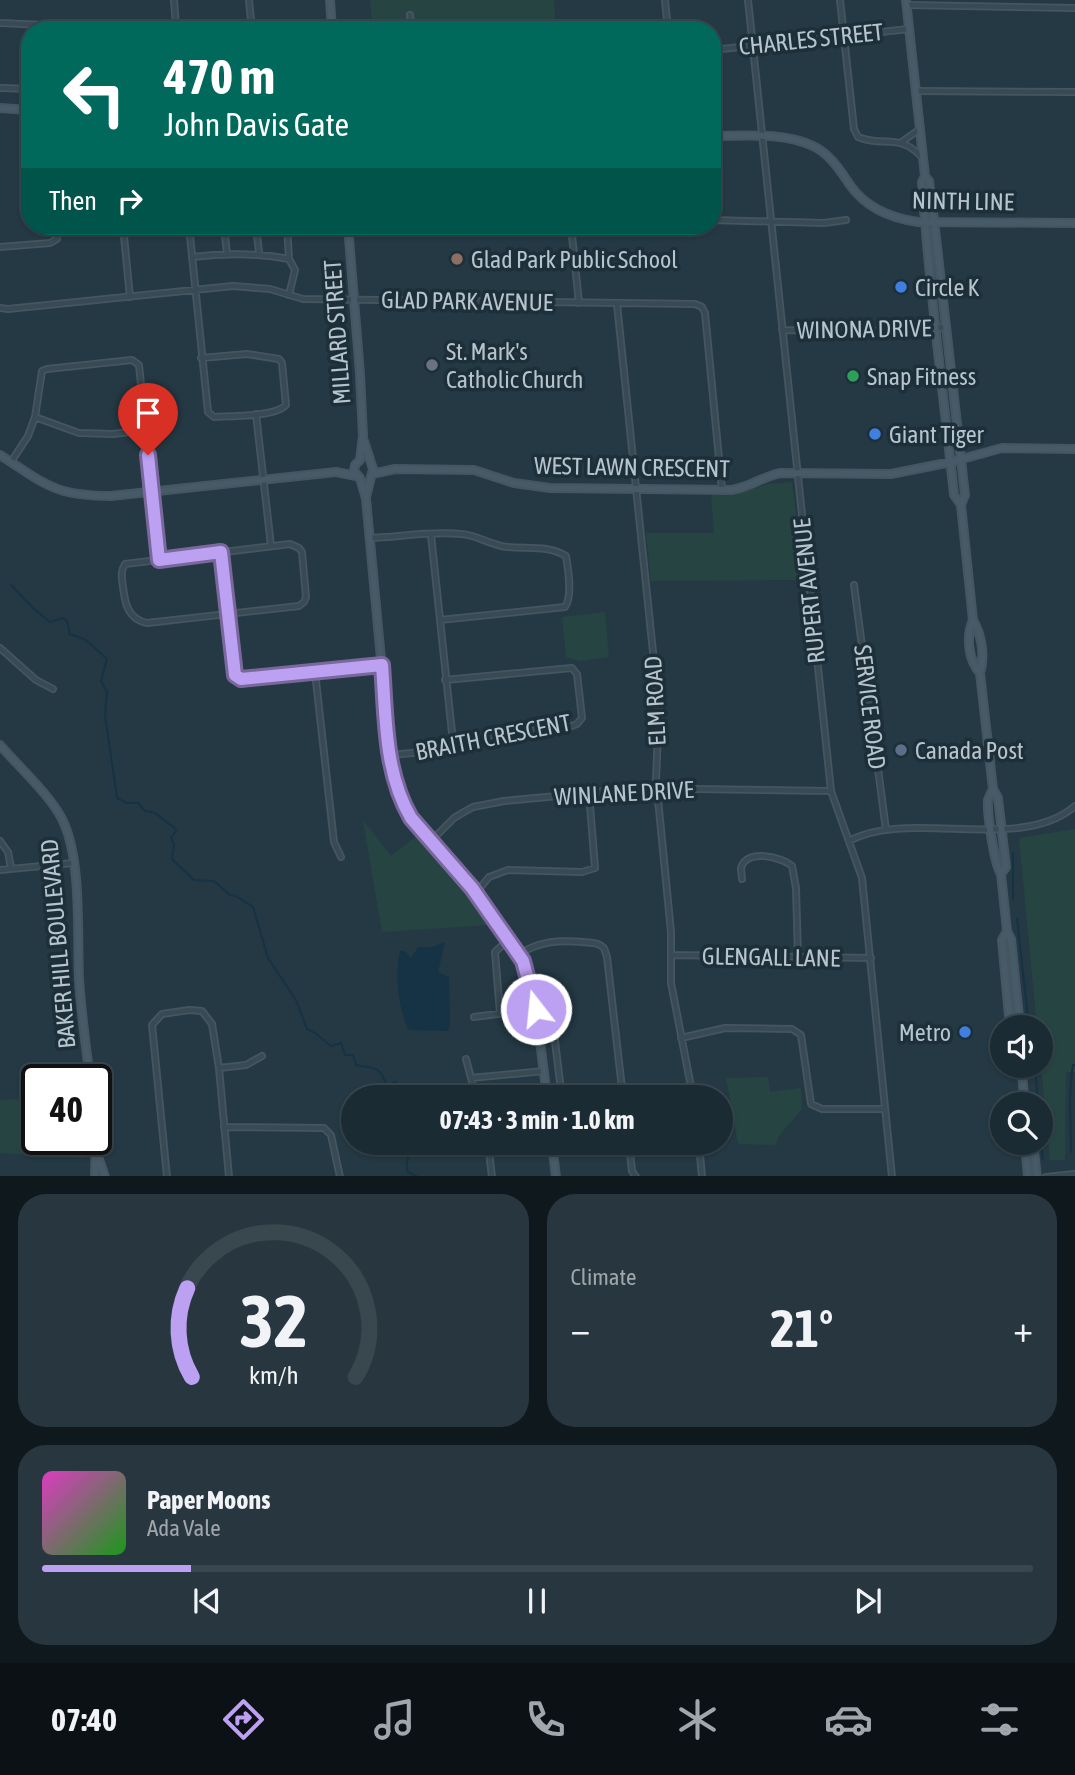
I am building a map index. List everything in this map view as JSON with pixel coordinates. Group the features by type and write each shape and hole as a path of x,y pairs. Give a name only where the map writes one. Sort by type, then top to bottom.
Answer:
{"street":[{"path":"174,0 175,21"},
{"path":"249,0 251,21"},
{"path":"330,0 331,21"},
{"path":"665,0 667,21"},
{"name":"RUPERT AVENUE","path":"748,0 831,791 862,878 892,1176"},
{"path":"840,0 854,129 858,137 902,142 923,158"},
{"path":"961,505 954,495 936,328 922,182 925,176 907,3 1075,8"},
{"path":"410,15 410,21"},
{"path":"0,23 21,24"},
{"name":"CHARLES STREET","path":"721,49 909,29"},
{"path":"0,88 21,89"},
{"path":"917,91 1075,92"},
{"path":"0,108 21,109"},
{"path":"902,142 920,129"},
{"name":"NINTH LINE","path":"721,136 762,136 798,141 815,147 827,156 866,203 884,214 900,219 1075,223"},
{"path":"925,176 929,180 965,495 961,505 973,620 979,629 981,643 983,664 979,673 993,789 998,798 1002,828 1006,867 1001,874"},
{"path":"721,220 824,223 846,220"},
{"path":"0,247 50,243 57,239 57,235"},
{"path":"124,235 130,297"},
{"path":"190,235 201,358 208,412 214,417 256,414 282,409 286,405 282,363 279,359 247,354 201,358"},
{"path":"225,235 227,254"},
{"path":"257,235 259,253"},
{"path":"288,235 289,259 295,270 289,295"},
{"name":"MILLARD STREET","path":"349,235 363,436 372,475"},
{"path":"572,235 579,303"},
{"path":"192,257 259,253 289,259"},
{"name":"GLAD PARK AVENUE","path":"0,310 233,286 270,289 303,299 688,303 702,306 722,490"},
{"name":"ELM ROAD","path":"617,304 659,710 657,787 672,955 671,983 691,1085"},
{"name":"WINONA DRIVE","path":"782,330 908,331 945,327"},
{"path":"11,462 23,444 35,417 42,371 132,360 139,365 159,560"},
{"path":"256,414 271,546"},
{"path":"35,417 79,433 113,434 146,430"},
{"name":"MILLARD STREET","path":"358,477 354,471 363,436"},
{"name":"WEST LAWN CRESCENT","path":"358,461 395,469 474,470 514,483 550,488 722,490 748,486 770,475 891,474 1002,448 1075,449"},
{"path":"0,455 50,488 83,496 152,492 336,472 358,477 366,499 392,776 403,804 476,893 523,961 536,1009 546,1085"},
{"path":"336,472 358,461"},
{"name":"WEST LAWN CRESCENT","path":"358,477 395,469"},
{"path":"366,499 372,475"},
{"path":"369,538 461,533 499,546 547,548 566,556 569,596 565,607 440,620"},
{"path":"430,535 453,742"},
{"path":"290,544 302,552 306,597 299,606 147,623 139,621 125,607 121,570 125,564 271,546 290,544"},
{"path":"221,552 235,675 241,679 382,665"},
{"name":"SERVICE ROAD","path":"855,585 886,830"},
{"path":"973,620 968,630 972,665 979,673"},
{"path":"0,648 36,680 53,690"},
{"name":"BRAITH CRESCENT","path":"390,755 424,752 453,742 577,724 582,718 577,674 572,668 445,680"},
{"path":"315,672 334,842 341,857"},
{"name":"BAKER HILL BOULEVARD","path":"0,745 57,809 68,832 74,863 79,926 79,979 88,1064"},
{"name":"WINLANE DRIVE","path":"431,841 454,818 474,807 504,801 657,787 831,791"},
{"path":"993,789 988,799 991,829 996,867 1001,874 1007,931 1011,939 1019,1015"},
{"path":"476,893 489,877 508,870 582,872 594,868 589,793"},
{"path":"849,841 886,830 991,829 1040,823 1065,815 1075,806"},
{"path":"0,841 8,850 11,868"},
{"path":"742,880 741,868 745,861 752,858 776,858 792,866 797,901 798,957"},
{"path":"0,870 74,863"},
{"path":"1007,931 1002,940 1009,1015"},
{"path":"500,1014 495,952 508,940"},
{"path":"518,955 538,944 552,941 592,942 603,947 607,957 622,1085"},
{"name":"GLENGALL LANE","path":"672,955 871,958"},
{"path":"530,988 548,985 560,1085"},
{"path":"474,1017 536,1009"},
{"path":"167,1176 152,1025 162,1014 189,1010 202,1011 212,1024 229,1176"},
{"path":"681,1038 725,1028 792,1029 801,1035 811,1104 822,1109 885,1109"},
{"path":"219,1068 246,1065 262,1056"},
{"path":"466,1059 473,1085"},
{"path":"471,1078 544,1071"},
{"path":"224,1127 324,1128 331,1135 340,1176"},
{"path":"95,1176 97,1155"},
{"path":"98,1155 104,1176"},
{"path":"489,1155 492,1176"},
{"path":"553,1155 555,1176"},
{"path":"630,1155 636,1176"},
{"path":"700,1155 702,1176"},
{"path":"1026,1155 1028,1176"},
{"path":"1034,1155 1037,1176"},
{"path":"1056,1176 1075,1174"}],"green space":[{"path":"370,0 554,0 555,21 372,21"},
{"path":"792,482 804,580 651,581 646,533 714,533 711,495 744,492 768,484"},
{"path":"605,612 609,657 580,661 566,657 562,617"},
{"path":"363,820 391,856 417,836 466,889 488,925 382,932"},
{"path":"1075,829 1075,1072 1066,1072 1065,1160 1050,1160 1050,1155 1053,1155 1053,1092 1043,1092 1042,1078 1053,1078 1053,1015 1036,1015 1019,838"},
{"path":"768,1077 770,1092 801,1088 802,1109 778,1137 776,1145 738,1144 733,1116 733,1085 727,1085 726,1078"},
{"path":"0,1100 21,1100 21,1154 0,1153"},
{"path":"33,1155 83,1155 83,1158"}],"water":[{"path":"445,942 438,972 449,977 448,1031 408,1029 398,991 400,951 405,951 411,958 418,947 433,947"}],"waterway":[{"path":"11,585 50,622 63,618 68,623 70,634 86,640 107,659 101,681 107,692 105,715 117,798 127,803 138,803 145,811 150,811 174,827 176,831 171,838 174,844 172,859 194,880 214,881 230,895 253,907 268,958 296,1000 307,1029 331,1046 341,1043 345,1055 353,1055 356,1065 378,1070 388,1085"},
{"path":"1013,853 1013,900"},
{"path":"1017,918 1028,1015"},
{"path":"1071,1152 1070,1108 1075,1065"},
{"path":"1036,1078 1037,1092"},
{"path":"390,1085 395,1082 398,1085"},
{"path":"408,1155 408,1172 416,1176"},
{"path":"1042,1155 1043,1160"}],"place":[{"name":"Glad Park Public School","path":"457,259"},
{"name":"Circle K","path":"901,287"},
{"name":"St. Mark's Catholic Church","path":"432,365"},
{"name":"Snap Fitness","path":"853,376"},
{"name":"Giant Tiger","path":"875,434"},
{"name":"Canada Post","path":"901,750"},
{"name":"Metro","path":"965,1032"}],"route":[{"path":"148,455 159,560 221,552 232,669 235,675 241,679 382,665 389,752 396,789 411,818 476,893 523,961 536,1009"}]}
